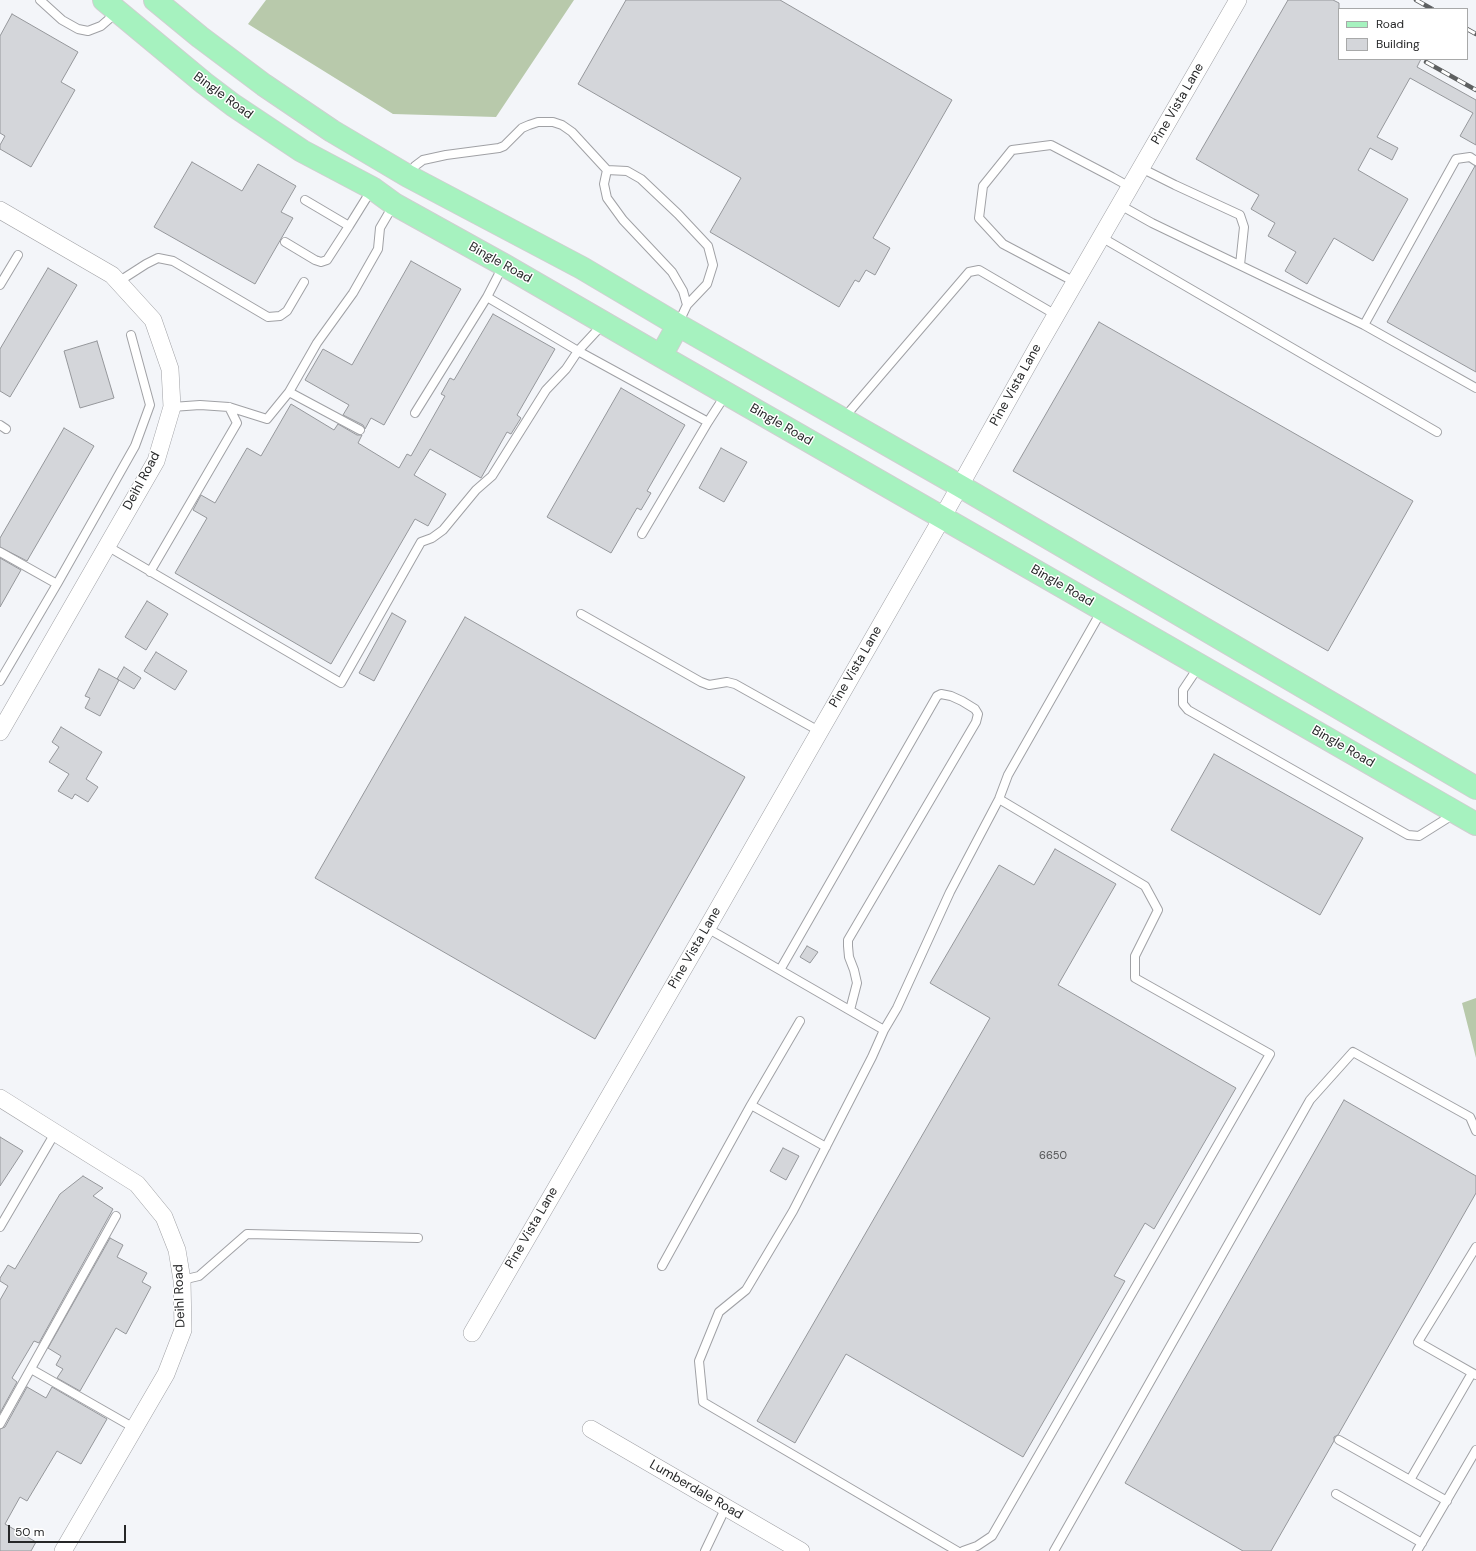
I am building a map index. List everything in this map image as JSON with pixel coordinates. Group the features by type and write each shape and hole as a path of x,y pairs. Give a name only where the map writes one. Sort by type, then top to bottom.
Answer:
{"main road":[{"path":"155,0 200,38 264,85 332,131 408,176 582,268 678,325 960,486 1476,788"},
{"name":"Bingle Road","path":"117,4 175,59 233,105 302,151 372,188 394,204 504,265 1476,824"},
{"path":"394,204 408,176"},
{"path":"661,356 678,325"},
{"path":"1200,665 1217,637"},
{"path":"1456,813 1476,793"}],"street":[{"name":"Pine Vista Lane","path":"472,1333 707,928 942,518 1056,315 1238,0"},
{"name":"Deihl Road","path":"0,210 112,275 152,320 170,369 172,408 156,461 0,732"},
{"name":"Deihl Road","path":"0,1098 137,1184 164,1217 178,1250 182,1280 183,1330 166,1374 136,1429 63,1551"},
{"name":"Lumberdale Road","path":"591,1428 801,1551"}],"lane":[{"path":"40,0 62,20 78,29 88,31 102,26 117,4"},
{"path":"408,176 415,166 423,160 446,155 500,148 504,146 522,128 538,122 553,122 562,125 572,132 607,170 627,171 641,179 678,214 708,246 713,265 707,284 687,305 678,325"},
{"path":"1075,282 1003,244 979,218 983,186 1012,150 1051,145 1112,176 1130,187"},
{"path":"1364,325 1456,159 1470,157 1476,161"},
{"path":"1141,168 1240,215 1244,227 1240,265"},
{"path":"607,170 604,184 607,198 623,220 672,272 683,291 687,305"},
{"path":"285,242 315,260 321,262 327,260 372,188"},
{"path":"305,200 349,226"},
{"path":"172,408 200,405 229,407 267,419 289,392 317,343 353,293 378,250 380,228 394,204"},
{"path":"1120,205 1152,223 1364,325 1476,388"},
{"path":"1101,237 1437,432"},
{"path":"0,285 18,255"},
{"path":"118,282 158,258 173,261 268,317 280,316 287,311 304,282"},
{"path":"416,413 487,297 504,265"},
{"path":"843,419 969,272 979,270 1056,315"},
{"path":"487,297 578,351 708,422"},
{"path":"107,546 341,683 420,542 432,538 443,530 476,490 492,476 546,390 566,369 578,351 604,323"},
{"path":"0,681 135,446 150,405 132,335"},
{"path":"289,392 360,430"},
{"path":"642,534 726,394"},
{"path":"150,572 237,424 229,407"},
{"path":"0,552 57,584"},
{"path":"957,1551 703,1402 700,1361 719,1312 746,1290 793,1211 872,1057 950,892 999,799 1008,775 1103,609"},
{"path":"581,614 701,682 709,685 727,682 735,684 819,731"},
{"path":"1200,665 1183,690 1183,704 1195,714 1408,835 1419,836 1456,813"},
{"path":"780,970 937,696 941,694 951,696 962,701 975,710 978,714 976,722 848,940 849,956 857,983 850,1010"},
{"path":"963,1551 977,1546 992,1536 1270,1054 1135,978 1135,956 1158,910 1145,886 999,799"},
{"path":"707,928 884,1030"},
{"path":"662,1266 751,1105 800,1021"},
{"path":"1054,1551 1310,1100 1353,1052 1470,1117 1476,1131"},
{"path":"751,1105 826,1147"},
{"path":"0,1227 2,1217 55,1133"},
{"path":"0,1424 116,1216"},
{"path":"182,1280 200,1276 247,1234 418,1238"},
{"path":"1410,1480 1474,1374 1418,1342 1476,1247"},
{"path":"31,1369 136,1429"},
{"path":"1339,1440 1447,1501"},
{"path":"1418,1551 1476,1450"},
{"path":"1336,1494 1422,1543"},
{"path":"705,1551 726,1507"}],"green space":[{"path":"266,0 574,0 496,117 393,114 248,24"},
{"path":"1476,998 1476,1058 1462,1003"}],"building":[{"path":"626,0 780,0 952,100 873,238 890,248 875,275 866,270 859,282 855,280 839,307 710,232 741,178 578,84"},
{"path":"1288,0 1333,0 1339,3 1338,60 1420,60 1417,67 1476,100 1476,145 1460,136 1473,113 1410,78 1377,137 1398,148 1392,160 1370,148 1358,170 1408,199 1373,261 1334,238 1307,284 1285,271 1296,252 1268,236 1275,223 1251,209 1259,195 1196,159"},
{"path":"12,14 78,52 61,82 75,90 31,167 0,149 0,145 5,136 0,133 0,36"},
{"path":"192,162 242,191 258,164 296,186 281,212 293,218 255,284 154,227"},
{"path":"1476,166 1476,372 1387,322"},
{"path":"411,261 461,289 384,425 371,418 365,429 363,425 343,415 349,405 305,380 323,349 352,365"},
{"path":"48,268 77,285 10,397 0,391 0,349"},
{"path":"493,314 555,349 517,415 521,418 511,434 507,432 481,478 430,449 414,475 446,494 428,526 415,519 331,664 175,573 207,518 193,510 201,495 215,503 247,448 261,456 291,404 334,430 338,424 357,435 362,435 358,443 399,468 407,454 411,456 445,396 441,394 450,378 454,380"},
{"path":"1099,322 1413,501 1328,651 1013,471"},
{"path":"97,341 114,398 80,408 64,351"},
{"path":"621,388 685,425 647,491 651,493 641,510 637,508 611,553 547,517"},
{"path":"64,428 94,446 27,561 0,547 0,538"},
{"path":"721,448 747,462 724,502 699,488"},
{"path":"0,558 21,570 0,607"},
{"path":"147,601 168,614 146,650 125,637"},
{"path":"392,613 406,621 374,681 359,673"},
{"path":"465,617 745,777 595,1039 315,878"},
{"path":"156,652 187,671 175,690 144,671"},
{"path":"124,667 141,678 134,689 117,679"},
{"path":"99,669 119,680 100,716 85,708 90,698 85,696"},
{"path":"61,727 102,752 86,779 98,787 88,802 75,794 72,799 58,791 69,774 49,762 59,747 52,742"},
{"path":"1214,754 1363,838 1320,915 1171,830"},
{"path":"1055,849 1116,884 1058,985 1236,1088 1154,1229 1145,1223 1114,1276 1125,1281 1023,1457 846,1354 795,1443 757,1421 990,1018 930,983 999,865 1034,885"},
{"path":"807,946 818,952 810,963 800,957"},
{"path":"1344,1100 1476,1176 1476,1193 1338,1435 1334,1437 1334,1441 1271,1551 1243,1551 1125,1483"},
{"path":"0,1137 23,1151 0,1186"},
{"path":"783,1148 799,1156 786,1180 770,1171"},
{"path":"83,1176 103,1188 93,1196 113,1209 39,1343 34,1341 12,1378 17,1382 0,1413 0,1300 8,1286 0,1281 0,1278 8,1265 15,1269 60,1194"},
{"path":"110,1238 123,1245 117,1257 147,1273 142,1282 151,1287 126,1334 116,1328 80,1391 57,1378 63,1369 56,1365 61,1356 48,1348"},
{"path":"27,1387 46,1398 52,1387 107,1419 81,1464 57,1451 27,1501 20,1497 5,1524 36,1542 31,1551 0,1551 0,1429 5,1427"}],"railway":[{"path":"1416,0 1430,8"},
{"path":"1468,30 1476,34"},
{"path":"1426,62 1476,90"}]}
